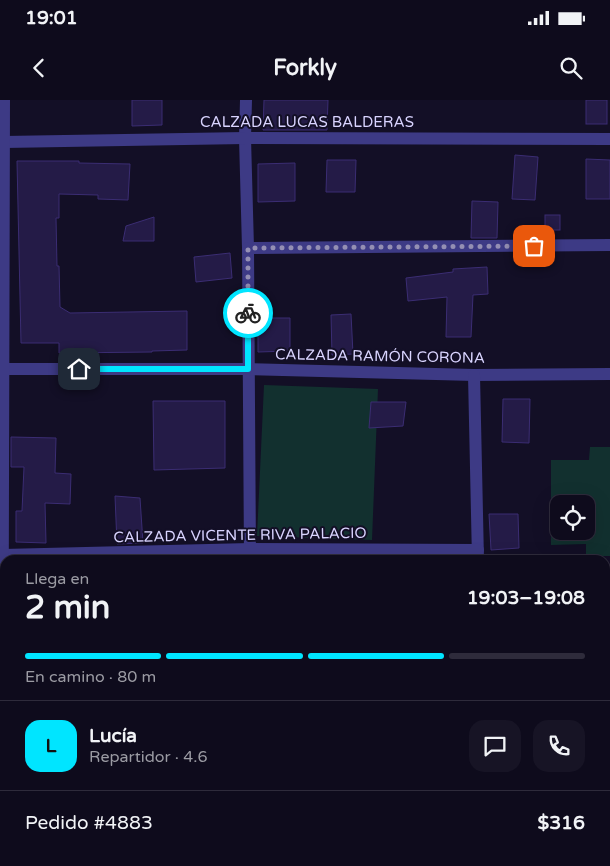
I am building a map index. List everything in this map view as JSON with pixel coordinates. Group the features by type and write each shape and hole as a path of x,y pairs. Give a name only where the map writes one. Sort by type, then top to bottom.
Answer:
{"street":[{"path":"3,555 4,100"},
{"path":"246,100 250,554"},
{"name":"CALZADA LUCAS BALDERAS","path":"4,142 245,138 610,139"},
{"path":"248,248 610,245"},
{"name":"CALZADA RAMÓN CORONA","path":"2,369 248,369 474,375 610,374"},
{"path":"474,375 478,555"},
{"name":"CALZADA VICENTE RIVA PALACIO","path":"3,555 478,555"}],"green space":[{"path":"264,385 378,389 372,540 257,536"},
{"path":"590,447 610,447 610,555 586,555 586,544 551,545 551,540 595,540 595,495 551,495 551,460 589,460"}],"building":[{"path":"132,100 162,100 162,125 132,126"},
{"path":"264,100 328,100 327,130 263,130"},
{"path":"586,100 607,100 607,124 586,124"},
{"path":"515,155 538,157 535,200 512,199"},
{"path":"586,159 610,160 610,199 586,199"},
{"path":"327,160 356,160 355,192 326,192"},
{"path":"17,161 79,161 79,163 130,164 128,200 98,199 98,195 59,194 59,218 56,218 60,307 70,313 187,311 187,350 59,353 59,343 21,343"},
{"path":"295,163 295,201 258,202 258,164"},
{"path":"472,201 498,202 497,238 471,238"},
{"path":"545,215 560,215 560,230 545,230"},
{"path":"154,217 154,241 123,241 126,226"},
{"path":"230,253 232,278 196,282 194,257"},
{"path":"487,267 488,294 473,295 471,337 446,337 447,297 408,301 406,278 453,272 453,269"},
{"path":"351,314 353,354 332,355 331,315"},
{"path":"258,318 290,318 290,351 258,352"},
{"path":"503,399 530,399 529,443 502,442"},
{"path":"153,401 225,401 225,468 154,470"},
{"path":"371,402 406,402 403,426 369,428"},
{"path":"11,437 56,438 55,473 71,474 70,504 45,503 46,543 16,542 16,511 22,511 24,467 11,467"},
{"path":"115,496 140,498 143,543 117,544"},
{"path":"489,514 518,514 519,548 491,550"}],"way so far":[{"path":"248,313 248,248 534,246"}],"route":[{"path":"79,369 248,369 248,313"}]}
